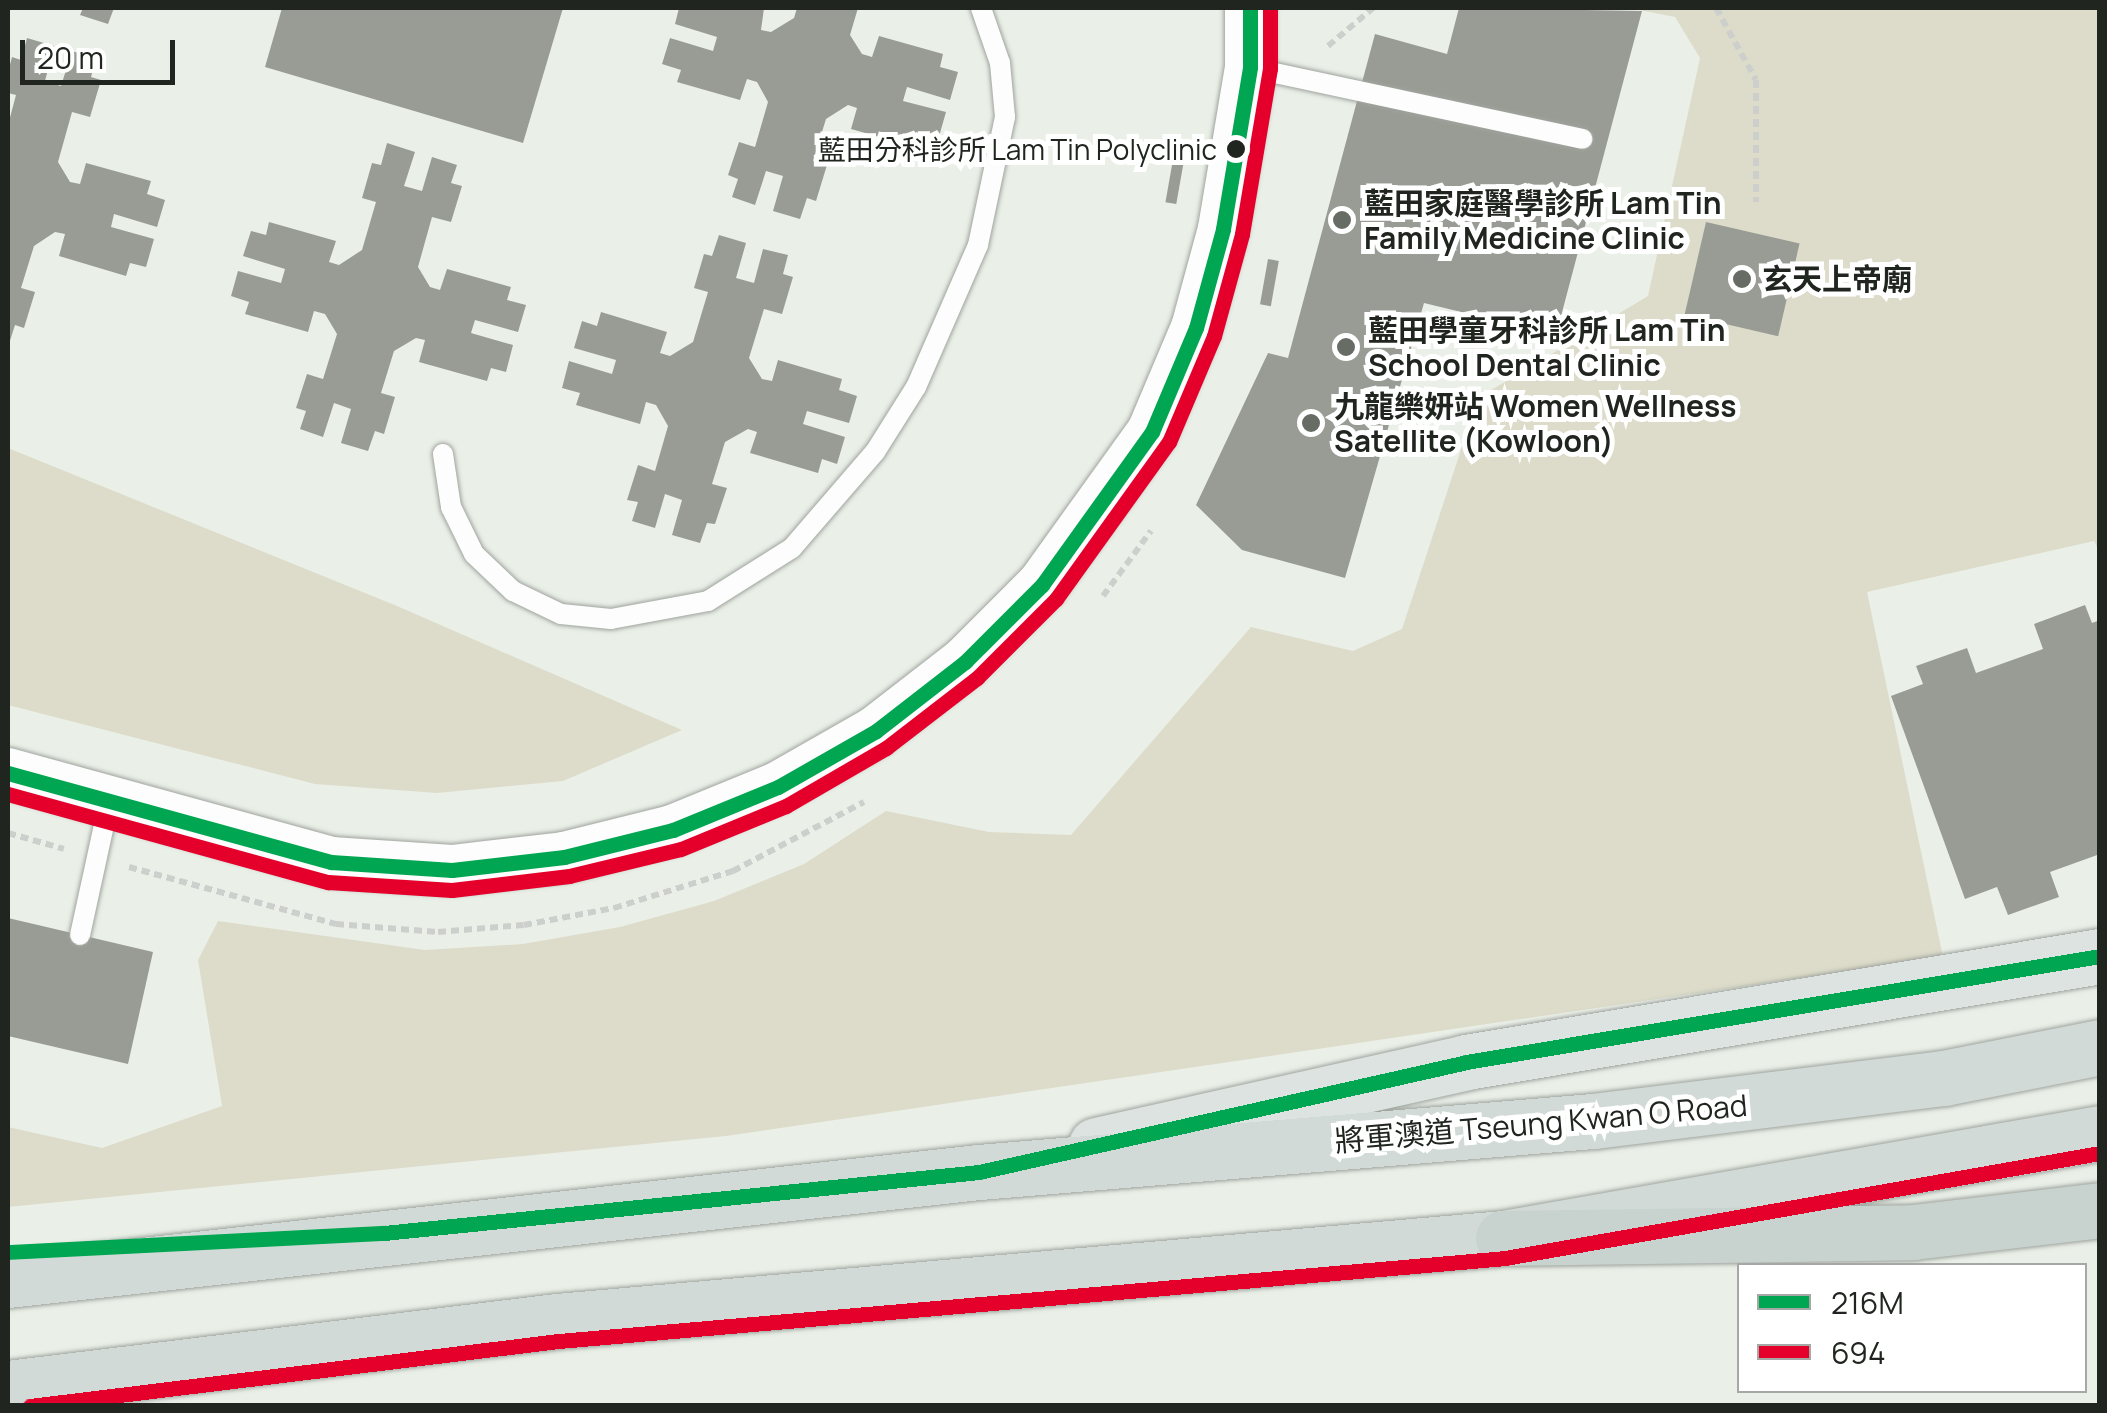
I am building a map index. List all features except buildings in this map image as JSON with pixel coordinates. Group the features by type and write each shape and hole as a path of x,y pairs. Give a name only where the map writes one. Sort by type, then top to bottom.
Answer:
{"highway":[{"name":"將軍澳道 Tseung Kwan O Road","path":"8,1280 384,1233 979,1172 1479,1130 1811,1097 2100,1047"},
{"path":"1504,1238 2100,1132"},
{"path":"8,1388 557,1322 1504,1238 1914,1232 2100,1210"}],"main road":[{"name":"將軍澳道 Tseung Kwan O Road","path":"979,1172 1466,1062 2100,956"}],"street":[{"path":"8,773 331,862 452,870 564,858 673,830 778,787 876,732 965,662 1042,585 1152,432 1210,281 1250,67 1250,8"},
{"path":"8,1252 384,1233"}],"lane":[{"path":"443,454 451,506 474,554 513,591 561,614 610,619 708,601 792,548 875,452 916,387 978,246 1005,117 1000,63 981,8"},
{"path":"1250,67 1582,138"},
{"path":"80,935 109,802"}],"path":[{"path":"1325,49 1373,8"},
{"path":"1716,8 1756,80 1756,202"}],"green space":[{"path":"1629,8 2099,8 2099,551 2094,541 1867,592 1943,957 726,1136 8,1207 8,1127 102,1148 222,1106 198,960 218,921 425,950 523,944 620,927 714,901 804,864 886,811 989,832 1071,835 1251,627 1353,651 1402,629 1478,398 1648,296 1700,58 1675,17"},
{"path":"8,448 397,606 682,730 563,781 437,793 315,784 8,705"}],"transit line":[{"name":"216M","path":"8,773 331,862 452,870 564,857 673,830 778,787 876,731 965,662 1042,585 1152,432 1196,328 1223,229 1250,67 1250,8"},
{"name":"694","path":"8,794 328,882 452,890 569,876 681,849 786,806 886,748 977,678 1056,599 1169,442 1214,336 1242,234 1270,69 1270,8"},
{"name":"216M","path":"8,1252 384,1233 979,1172 1466,1062 2100,956"},
{"name":"694","path":"30,1406 559,1341 1505,1258 2100,1153"}],"place":[{"name":"藍田分科診所 Lam Tin Polyclinic","path":"1236,149"},
{"name":"藍田家庭醫學診所 Lam Tin Family Medicine Clinic","path":"1342,220"},
{"name":"玄天上帝廟","path":"1742,279"},
{"name":"藍田學童牙科診所 Lam Tin School Dental Clinic","path":"1346,347"},
{"name":"九龍樂妍站 Women Wellness Satellite (Kowloon)","path":"1311,423"}]}
